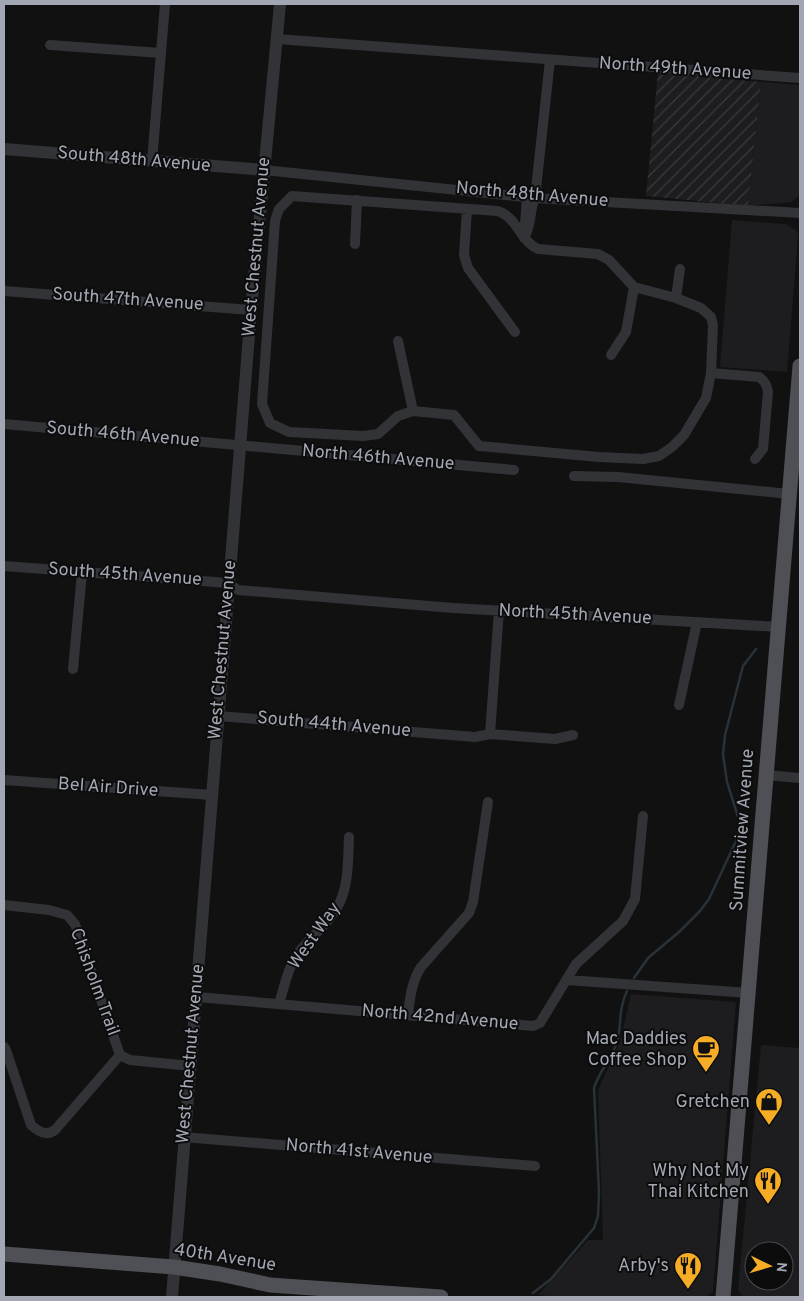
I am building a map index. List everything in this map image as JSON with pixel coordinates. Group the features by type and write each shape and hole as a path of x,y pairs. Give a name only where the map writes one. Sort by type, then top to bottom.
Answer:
{"main road":[{"name":"Summitview Avenue","path":"723,1297 800,366"},
{"name":"40th Avenue","path":"4,1254 174,1267 220,1274 270,1285 441,1297"}],"street":[{"path":"152,161 165,4"},
{"name":"West Chestnut Avenue","path":"172,1297 228,583 251,310 280,4"},
{"name":"North 49th Avenue","path":"277,39 800,78"},
{"path":"50,45 161,53"},
{"path":"524,238 550,60"},
{"name":"South 48th Avenue","path":"4,149 264,170"},
{"name":"North 48th Avenue","path":"264,170 531,197 800,213"},
{"path":"292,196 467,209 502,212 510,219 531,246 538,249 598,254 604,257 634,288 676,298 701,308 710,316 713,325 711,373 706,398 684,435 672,447 659,456 643,459 479,446 454,415 413,411 398,416 378,434 363,436 289,432 270,423 262,404 275,221 279,209 292,196"},
{"path":"355,244 357,200"},
{"path":"467,209 464,256 468,268 515,332"},
{"path":"676,298 680,270"},
{"path":"611,355 626,332 634,288"},
{"name":"South 47th Avenue","path":"4,291 251,310"},
{"path":"398,340 413,411"},
{"path":"711,373 759,377 764,380 768,392 763,449 755,459"},
{"name":"South 46th Avenue","path":"4,424 241,446"},
{"name":"North 46th Avenue","path":"241,446 514,470"},
{"path":"597,477 599,457"},
{"path":"574,476 789,494"},
{"name":"South 45th Avenue","path":"4,566 228,583 238,590 453,608"},
{"path":"73,669 82,573"},
{"name":"North 45th Avenue","path":"453,608 779,627"},
{"path":"490,734 499,610"},
{"path":"678,705 696,622"},
{"name":"South 44th Avenue","path":"218,716 475,737 490,734 555,739 573,735"},
{"path":"766,776 800,778"},
{"name":"Bel Air Drive","path":"4,780 212,796"},
{"path":"408,1014 415,976 469,914 473,902 488,802"},
{"name":"North 42nd Avenue","path":"197,997 533,1026 540,1024 576,964 623,921 635,899 643,816"},
{"name":"West Way","path":"279,1004 288,974 296,956 330,918 340,902 346,884 349,837"},
{"name":"Chisholm Trail","path":"4,905 58,912 67,915 75,924 120,1055"},
{"path":"567,980 749,993"},
{"path":"4,1047 30,1125 40,1133 46,1134 55,1130 120,1055 130,1060 191,1066"},
{"name":"North 41st Avenue","path":"184,1137 535,1166"}],"shaded area":[{"path":"658,72 761,82 748,206 646,196"},
{"path":"761,82 800,85 800,194 792,202 748,206"},
{"path":"732,220 785,224 796,230 798,236 787,372 720,367"},
{"path":"631,994 736,1002 713,1292 706,1297 562,1297 538,1295 588,1240 603,1240 598,1090 620,1042"},
{"path":"761,1045 800,1048 800,1297 743,1297 738,1290"}],"waterway":[{"path":"634,978 648,958 679,932 709,899 736,841 739,820 727,782 723,754 725,735 743,666 756,649"},
{"path":"533,1293 551,1279 594,1228 598,1216 599,1192 594,1088 617,1042 622,1004 627,991"}],"place":[{"name":"Mac Daddies Coffee Shop","path":"706,1073"},
{"name":"Gretchen","path":"769,1126"},
{"name":"Why Not My Thai Kitchen","path":"768,1205"},
{"name":"Arby's","path":"688,1290"}]}
